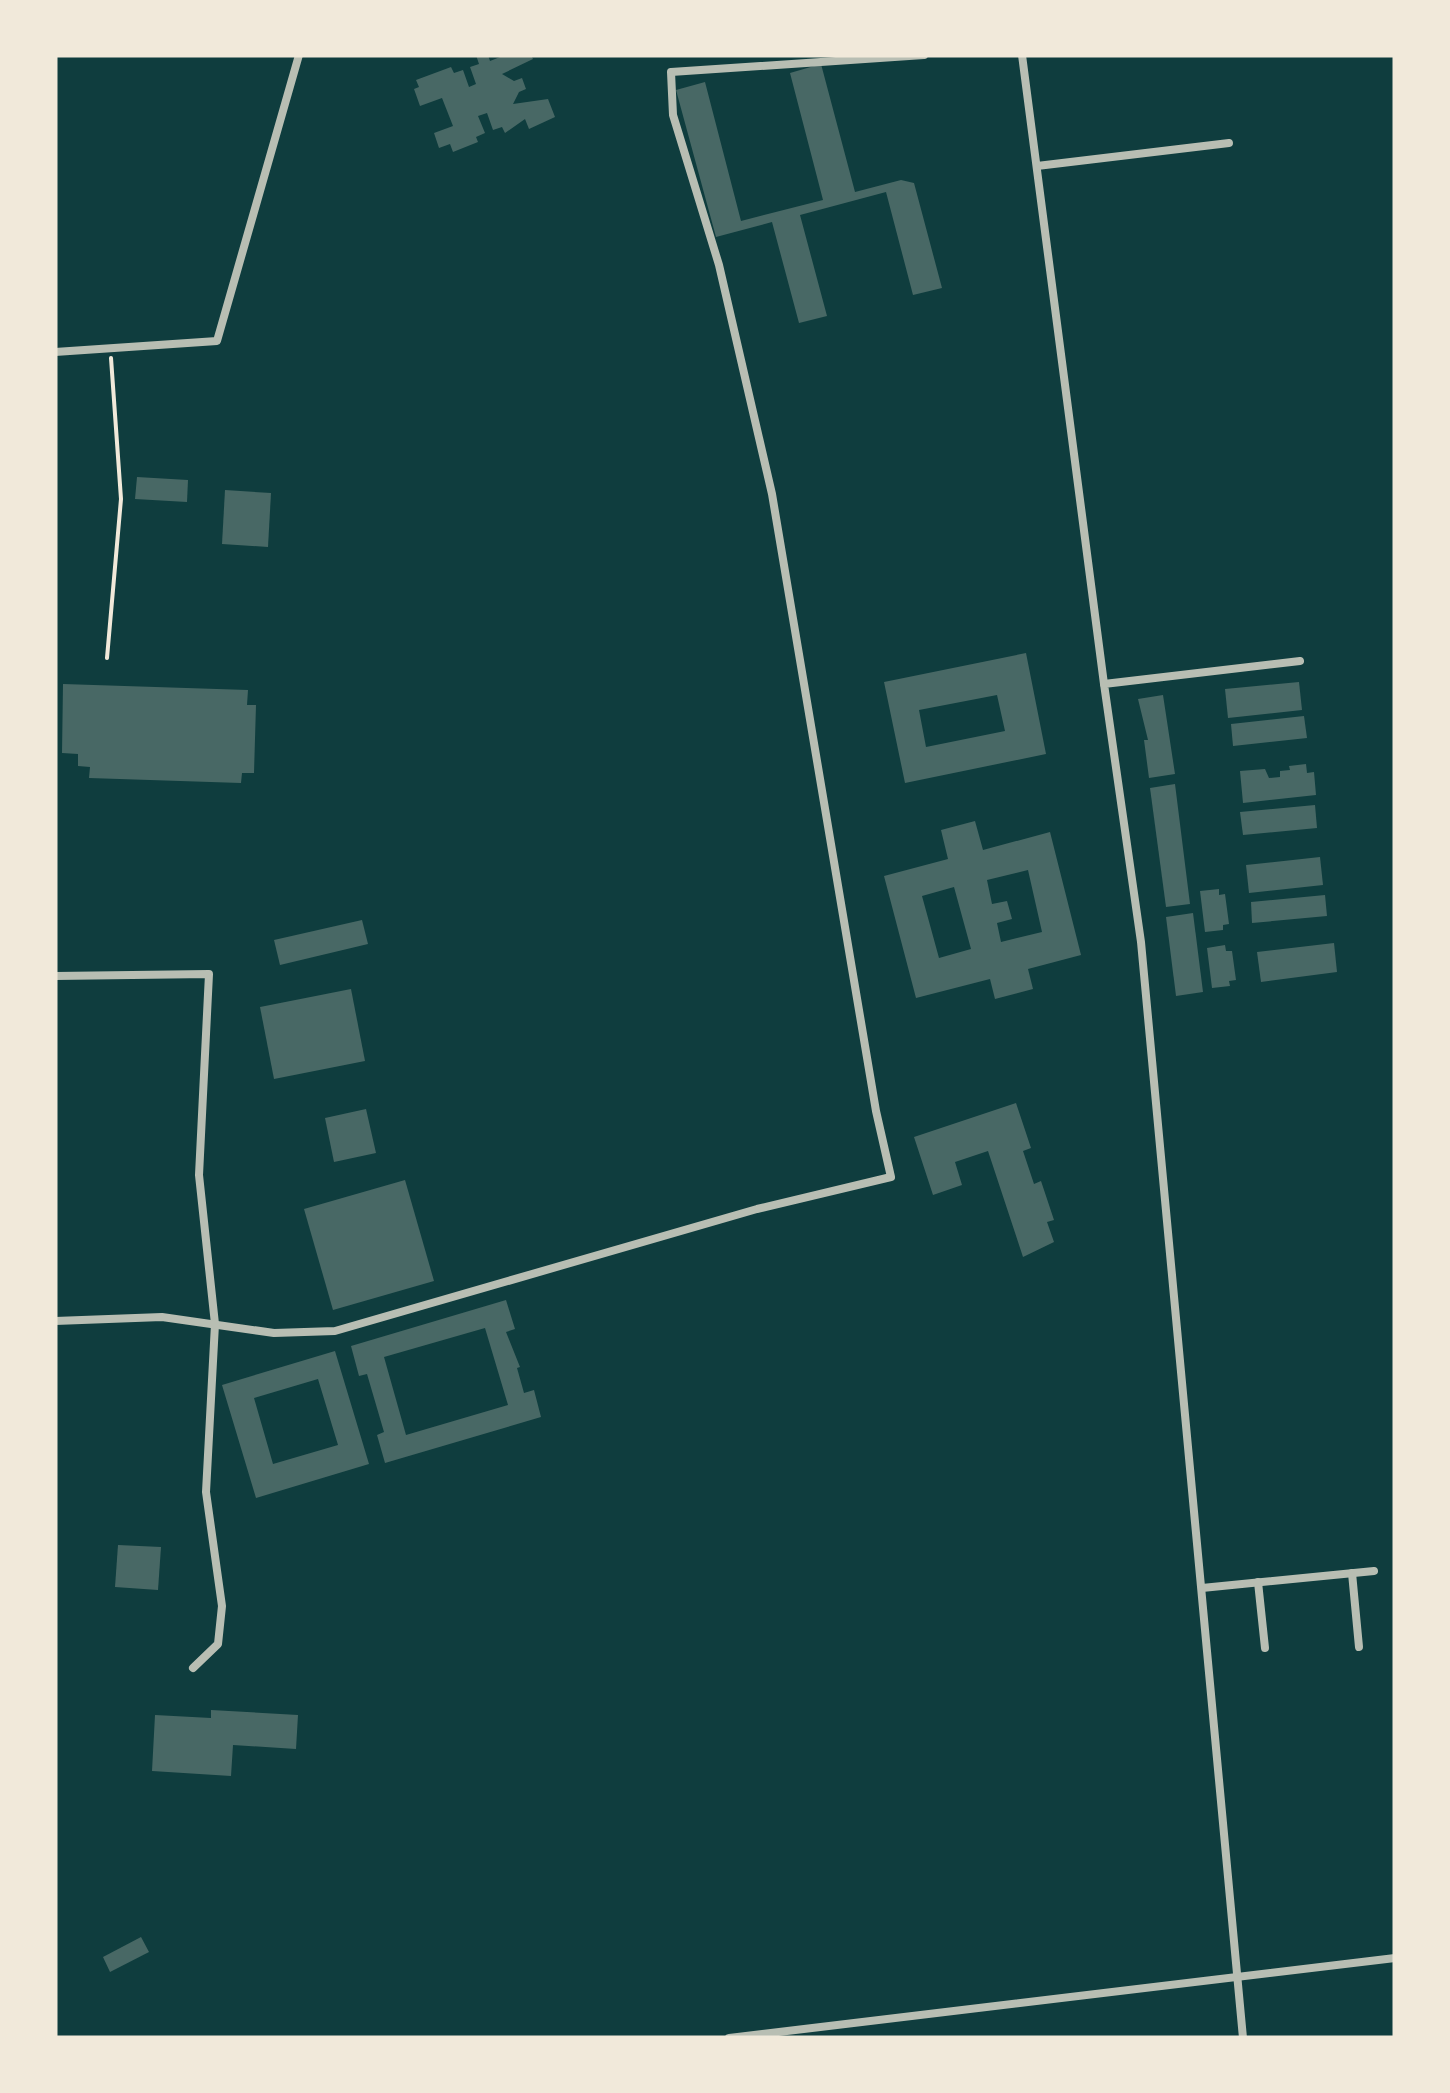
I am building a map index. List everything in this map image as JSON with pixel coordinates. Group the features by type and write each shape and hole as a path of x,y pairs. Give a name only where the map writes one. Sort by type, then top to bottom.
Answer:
{"street":[{"path":"55,352 216,341 299,55"},
{"path":"55,1322 162,1318 274,1333 335,1331 758,1209 891,1177 772,494 719,266 673,115 671,72 924,55"},
{"path":"1022,55 1141,942 1179,1388 1202,1588 1243,2038"},
{"path":"1037,166 1228,142"},
{"path":"1104,684 1300,661"},
{"path":"55,976 209,974 199,1176 214,1324 206,1492 222,1606 218,1644 192,1668"},
{"path":"1202,1588 1374,1571"},
{"path":"1352,1573 1359,1648"},
{"path":"1258,1582 1264,1648"},
{"path":"730,2038 1395,1958"}],"path":[{"path":"107,658 121,499 110,348"}],"building":[{"path":"476,55 488,55 490,61 505,55 531,55 533,59 502,74 514,81 522,78 526,89 519,92 513,104 548,99 555,117 529,129 525,119 505,133 502,127 493,130 487,113 478,116 485,133 476,137 478,142 453,152 450,144 439,148 434,133 453,126 442,98 420,106 414,89 419,87 416,80 451,67 454,73 463,70 469,87 476,84 470,67 479,64"},
{"path":"821,64 855,192 901,180 914,183 942,288 913,295 886,192 800,215 827,316 799,323 772,222 716,237 676,90 705,82 741,221 823,200 790,73"},
{"path":"137,477 188,480 187,502 135,499"},
{"path":"225,490 271,493 268,547 222,544"},
{"path":"1026,653 1046,754 905,783 884,682","holes":["997,695 1005,731 926,747 919,710"]},
{"path":"1299,682 1302,710 1228,718 1225,689"},
{"path":"63,684 248,690 247,705 256,705 254,773 242,773 241,783 89,778 90,767 78,766 78,754 62,753"},
{"path":"1163,695 1175,774 1149,778 1144,740 1148,740 1138,699"},
{"path":"1304,716 1307,738 1233,746 1231,724"},
{"path":"1306,764 1307,773 1314,772 1316,795 1243,803 1240,771 1265,769 1269,778 1280,777 1280,771 1290,770 1289,766"},
{"path":"1175,784 1190,904 1166,907 1150,788"},
{"path":"1315,805 1317,828 1243,835 1240,812"},
{"path":"975,821 983,850 1050,832 1081,955 1028,969 1033,989 995,999 990,979 916,998 884,876 948,859 941,830","holes":["1028,870 1042,932 1001,942 997,923 1012,919 1007,901 992,904 987,880","954,887 971,949 939,958 922,896"]},
{"path":"1320,857 1323,885 1249,893 1246,865"},
{"path":"1219,889 1219,895 1225,894 1229,924 1223,925 1223,930 1205,932 1200,891"},
{"path":"1325,895 1327,916 1252,923 1251,902"},
{"path":"1193,913 1203,992 1176,996 1166,917"},
{"path":"362,920 368,944 280,965 274,940"},
{"path":"1334,943 1337,972 1261,982 1257,952"},
{"path":"1225,945 1226,951 1232,951 1236,980 1229,981 1230,986 1212,988 1207,948"},
{"path":"351,989 365,1061 274,1079 260,1007"},
{"path":"1016,1103 1031,1148 1023,1151 1034,1184 1041,1181 1054,1220 1047,1222 1054,1242 1023,1257 988,1151 955,1162 962,1185 933,1195 914,1137"},
{"path":"366,1109 376,1153 334,1162 325,1118"},
{"path":"405,1180 434,1281 333,1310 304,1209"},
{"path":"506,1300 515,1329 506,1332 520,1367 517,1368 524,1393 534,1390 541,1417 385,1463 377,1435 384,1432 367,1374 359,1376 351,1346","holes":["485,1328 508,1405 406,1435 384,1357"]},
{"path":"335,1351 369,1464 256,1498 222,1385","holes":["318,1379 338,1445 273,1464 254,1398"]},
{"path":"118,1545 161,1547 158,1590 115,1587"},
{"path":"211,1710 298,1715 296,1749 233,1745 231,1776 152,1771 155,1715 211,1718"},
{"path":"141,1937 149,1952 110,1972 103,1957"}]}
